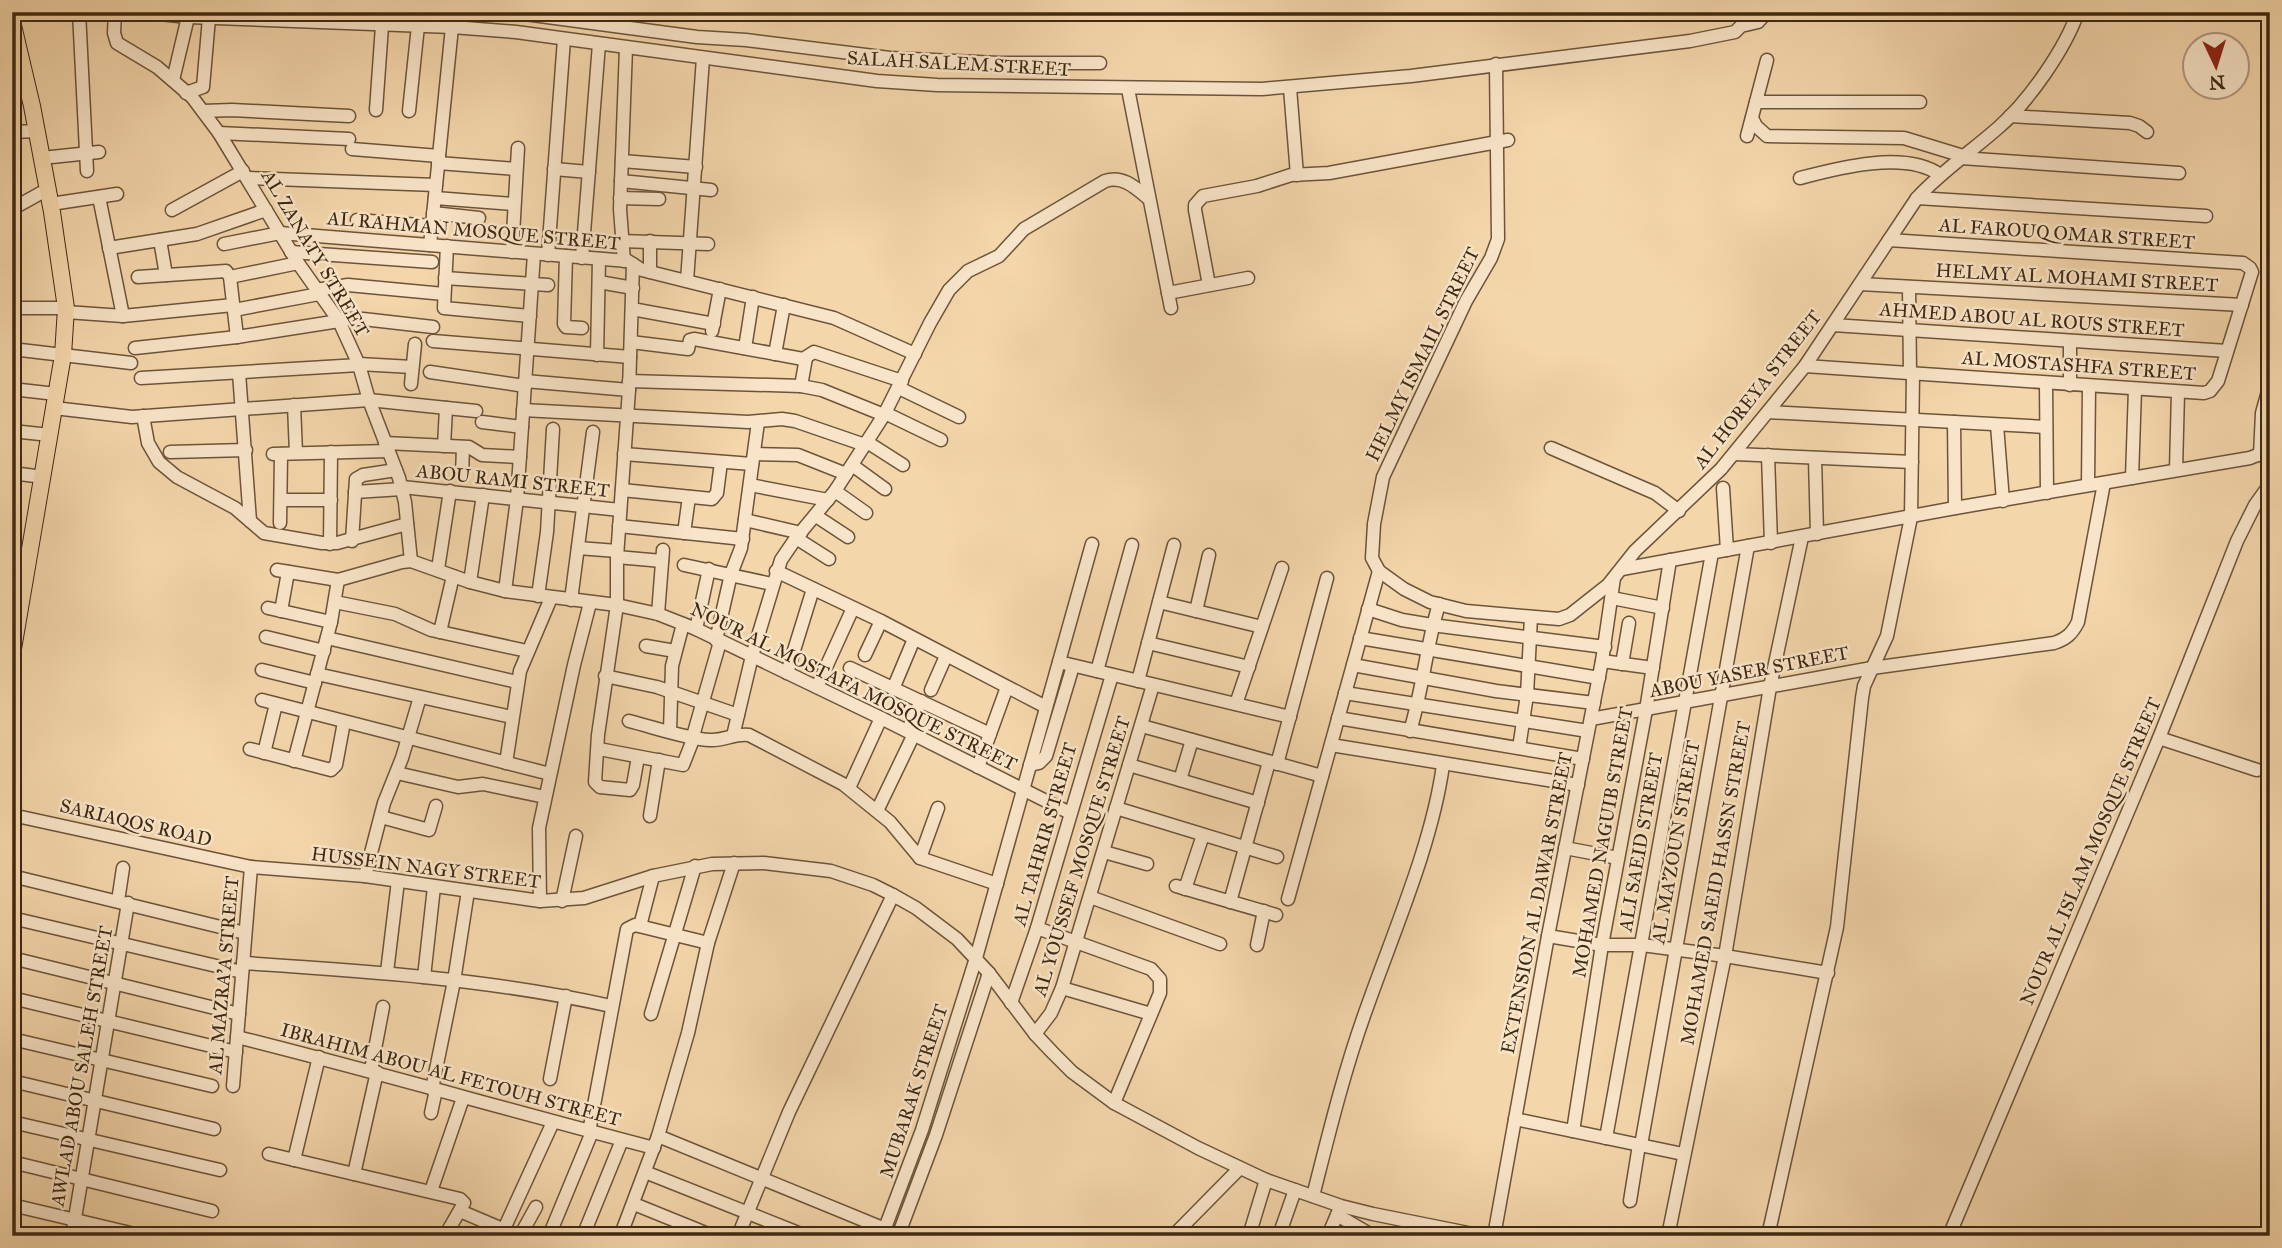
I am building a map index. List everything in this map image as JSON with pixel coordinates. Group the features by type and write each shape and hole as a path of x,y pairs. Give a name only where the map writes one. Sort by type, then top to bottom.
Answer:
{"main road":[{"path":"12,21 37,131 66,310 63,355 43,477 20,567 12,655"}],"street":[{"path":"79,12 93,153 87,171"},
{"name":"AL ZANATY STREET","path":"115,12 114,33 117,43 157,67 203,111 317,292 338,320 359,365 369,400 402,488 411,561"},
{"name":"SALAH SALEM STREET","path":"141,12 362,19 388,26 417,18 452,27 564,38 877,81 1128,89 1290,88 1423,75 1704,38 1735,32 1741,26 1758,22 1767,12"},
{"path":"376,110 388,26 395,12"},
{"path":"510,12 697,37 746,40 890,58 999,63 1100,63"},
{"name":"AL HOREYA STREET","path":"1379,571 1404,589 1439,604 1466,611 1559,619 1570,615 1618,573 1635,551 1707,485 1735,454 1805,366 1917,198 2010,116 2059,53 2078,12"},
{"path":"173,80 179,15"},
{"path":"186,93 203,87 218,16"},
{"path":"409,111 417,18"},
{"path":"430,245 452,27"},
{"path":"548,255 564,38"},
{"path":"582,258 599,44"},
{"path":"626,48 620,198 621,241 629,263 633,288 631,342 617,554 617,606 605,676 594,779 600,787 630,790 638,757"},
{"path":"687,281 703,58"},
{"path":"1747,136 1767,60"},
{"name":"HELMY ISMAIL STREET","path":"1288,899 1379,571 1374,565 1371,549 1383,477 1498,239 1503,140 1496,64"},
{"path":"1290,88 1297,175"},
{"path":"1128,89 1171,308"},
{"path":"1756,102 1920,102"},
{"path":"203,111 349,116"},
{"path":"2010,116 2130,123 2147,132"},
{"path":"1752,118 1767,136 1904,138 1962,157 2179,173"},
{"path":"12,132 37,131"},
{"path":"219,133 350,144 516,169"},
{"path":"1209,285 1195,210 1198,200 1297,175 1319,175 1503,140"},
{"path":"512,252 518,148"},
{"path":"42,158 93,153"},
{"path":"622,161 696,167"},
{"path":"1800,178 1856,166 1906,163 1924,166 1940,175"},
{"path":"554,169 589,172"},
{"path":"172,211 245,175 435,192 514,204"},
{"path":"733,736 774,578 798,535 831,496 885,414 949,290 968,271 999,256 1024,229 1096,185 1112,178 1126,181 1149,199"},
{"path":"621,181 710,190"},
{"path":"12,209 49,196 99,197 117,194"},
{"path":"99,197 122,316"},
{"path":"620,198 659,199"},
{"path":"1917,198 2206,216"},
{"path":"109,248 197,234 266,210"},
{"path":"357,220 479,218"},
{"name":"AL RAHMAN MOSQUE STREET","path":"224,244 280,233 629,263 650,272 834,317 915,354"},
{"path":"160,240 166,275"},
{"name":"AL FAROUQ OMAR STREET","path":"1888,240 2243,263"},
{"path":"621,241 708,244"},
{"path":"650,241 650,272"},
{"path":"447,246 445,308 530,316"},
{"path":"505,591 517,499 534,254"},
{"path":"566,256 564,324 566,327 582,328"},
{"path":"230,277 295,257 432,262"},
{"path":"597,355 599,259"},
{"name":"AL MOSTASHFA STREET","path":"1805,366 2204,393 2210,391 2218,381 2252,272 2243,263"},
{"path":"138,277 226,271 230,277 237,337"},
{"path":"445,278 548,285"},
{"path":"1168,293 1248,278"},
{"path":"599,282 633,288"},
{"name":"HELMY AL MOHAMI STREET","path":"1860,284 2242,305"},
{"path":"12,308 122,316 234,308 348,285 444,294"},
{"name":"HELMY AL MOHAMI STREET","path":"1768,1236 1837,927 1864,686 1887,636 1911,517 1909,287"},
{"path":"711,342 720,289"},
{"path":"746,348 753,297"},
{"path":"775,354 784,305"},
{"path":"632,309 713,324"},
{"path":"135,348 237,337 338,320 363,319 433,327"},
{"name":"AHMED ABOU AL ROUS STREET","path":"1833,325 2227,351"},
{"path":"631,342 688,349 692,339 806,358"},
{"path":"433,341 630,357"},
{"path":"2070,341 2070,384"},
{"path":"411,384 415,344"},
{"path":"12,349 131,363"},
{"path":"801,386 806,358 814,352 901,384 959,417"},
{"path":"141,379 359,365 412,367"},
{"path":"430,372 525,384 801,386 822,390 885,414 941,440"},
{"path":"239,373 244,408 250,521"},
{"path":"2046,383 2047,493"},
{"path":"1618,573 1671,560 2265,453 2262,413 2270,384"},
{"path":"2088,485 2090,386"},
{"path":"12,389 121,416 369,400 446,408 522,427"},
{"path":"2132,478 2135,389"},
{"path":"2176,470 2178,392"},
{"path":"294,405 296,453"},
{"path":"444,446 446,408"},
{"path":"523,410 758,422 795,421 866,443 903,465"},
{"path":"1768,412 2046,427"},
{"path":"143,416 148,443 159,462 177,477 235,508 270,535 330,544 352,541 407,524"},
{"path":"599,749 684,764 694,737 718,641 731,574 743,539 758,422"},
{"path":"1954,422 1955,508"},
{"path":"1997,425 2003,501"},
{"path":"506,763 517,682 545,597 553,429"},
{"path":"12,431 50,435"},
{"path":"571,600 593,432"},
{"path":"280,523 277,454 444,446 473,448 482,455 520,457"},
{"path":"462,476 463,447"},
{"path":"1551,448 1655,493 1679,511"},
{"path":"170,452 246,450"},
{"path":"330,544 331,452"},
{"path":"624,454 721,462 798,455 849,470 885,489"},
{"path":"1735,454 1912,462"},
{"path":"1768,455 1771,542"},
{"path":"1815,458 1817,534"},
{"path":"622,490 712,499 716,496 721,462"},
{"path":"352,541 356,480 359,476 396,470"},
{"path":"12,473 43,477"},
{"name":"ABOU YASER STREET","path":"1345,693 1524,722 1590,725 1646,710 1872,668 2054,643 2073,632 2078,622 2104,483"},
{"name":"NOUR AL ISLAM MOSQUE STREET","path":"1949,1236 2159,738 2237,541 2250,514 2270,484"},
{"path":"750,485 831,496 866,513"},
{"name":"ABOU RAMI STREET","path":"355,492 402,488 450,491 621,510"},
{"path":"1723,488 1727,550"},
{"path":"438,569 450,491"},
{"path":"470,582 483,495"},
{"path":"684,533 689,497"},
{"path":"281,500 331,500"},
{"path":"816,516 848,537"},
{"path":"745,520 798,535 829,559"},
{"path":"619,526 743,539"},
{"name":"MOHAMED SAEID HASSN STREET","path":"1668,1236 1725,956 1770,687 1802,537"},
{"name":"MUBARAK STREET","path":"883,1232 922,1130 976,958 1092,544"},
{"path":"1097,671 1132,545"},
{"path":"1138,681 1174,545"},
{"name":"AL MA'ZOUN STREET","path":"1630,1201 1748,546"},
{"path":"578,548 617,554 663,555 658,614"},
{"name":"ALI SAEID STREET","path":"1606,1138 1712,553"},
{"path":"1196,611 1209,555"},
{"name":"MOHAMED NAGUIB STREET","path":"1573,1131 1602,945 1671,560"},
{"path":"331,622 274,610 283,571 338,580 411,561"},
{"name":"NOUR AL MOSTAFA MOSQUE STREET","path":"411,561 505,591 658,614 911,732 1070,813"},
{"path":"684,565 731,574 774,578 813,589 881,621 1046,707"},
{"path":"1236,704 1282,568"},
{"path":"670,731 672,666 676,651 690,627 709,569"},
{"name":"EXTENSION AL DAWAR STREET","path":"1494,1236 1618,573"},
{"path":"440,632 453,576"},
{"path":"1230,902 1258,803 1290,717 1327,578"},
{"path":"294,761 331,622 338,580"},
{"path":"787,673 813,589"},
{"path":"1612,598 1663,608"},
{"path":"335,602 395,614 440,632 527,651"},
{"path":"1158,602 1262,627"},
{"path":"540,901 538,837 574,665 590,603"},
{"path":"1410,731 1418,705 1426,649 1439,604"},
{"path":"817,687 853,608"},
{"path":"1368,609 1402,620 1432,625 1605,647"},
{"path":"1519,748 1527,695 1531,617"},
{"path":"865,655 881,621"},
{"path":"1622,664 1629,623"},
{"path":"266,637 325,645 517,682"},
{"path":"1360,638 1599,678"},
{"path":"893,689 914,639"},
{"path":"1148,643 1249,667"},
{"path":"646,646 676,651"},
{"path":"931,690 946,656"},
{"path":"1602,661 1653,668"},
{"path":"1059,662 1290,717"},
{"path":"1353,665 1527,695 1594,703"},
{"path":"1030,765 1039,763 1046,756 1073,666"},
{"path":"850,668 990,734"},
{"path":"262,670 420,696 512,717"},
{"name":"AL TAHRIR STREET","path":"1011,1003 1037,928 1112,675"},
{"path":"605,676 671,691 738,715"},
{"name":"AL YOUSSEF MOSQUE STREET","path":"1035,1034 1051,1013 1062,988 1153,685"},
{"path":"978,767 1007,687"},
{"path":"365,876 380,817 409,739 420,696"},
{"path":"262,700 550,774"},
{"path":"877,811 911,732 920,701"},
{"path":"264,753 276,704"},
{"path":"849,788 881,718"},
{"path":"1338,718 1583,759"},
{"path":"250,749 327,771 334,768 344,722"},
{"path":"629,722 714,741 739,734 748,735 814,767 849,788 895,827 920,858 997,884"},
{"path":"1142,726 1322,776"},
{"path":"2159,738 2257,770"},
{"path":"1180,780 1192,740"},
{"path":"1331,745 1578,785"},
{"path":"650,816 659,761"},
{"path":"1129,765 1258,803"},
{"path":"1313,1196 1332,1119 1361,1026 1426,841 1443,765"},
{"path":"397,773 458,787 483,784 545,797"},
{"path":"380,817 429,830 436,806"},
{"path":"920,858 938,808"},
{"path":"1116,808 1277,858"},
{"name":"SARIAQOS ROAD","path":"12,815 251,867"},
{"path":"1203,835 1180,888 1270,913 1257,945"},
{"path":"562,901 576,836"},
{"path":"1565,848 1618,858"},
{"path":"1104,852 1146,864"},
{"path":"623,1233 656,1142 688,1033 708,943 734,863"},
{"name":"HUSSEIN NAGY STREET","path":"251,867 365,876 540,901 562,901 605,893 653,876 695,866 734,863 787,864 852,877 893,895 937,923 976,958 1035,1034 1072,1072 1114,1103 1240,1168 1313,1196 1338,1210 1482,1236"},
{"path":"651,1014 695,866"},
{"name":"AL MAZRA'A STREET","path":"233,1086 251,867"},
{"name":"AWLAD ABOU SALEH STREET","path":"72,1236 122,942 123,868"},
{"path":"12,876 246,933"},
{"path":"640,926 653,876"},
{"path":"387,972 398,881"},
{"path":"424,977 434,887"},
{"path":"431,1113 468,891"},
{"path":"738,1236 789,1112 893,895"},
{"path":"1090,897 1220,944"},
{"path":"12,918 243,967 387,972 566,996 611,1006"},
{"path":"549,1236 590,1132 627,929 630,926 640,926 708,943"},
{"path":"1037,928 1157,973 1162,986 1114,1103"},
{"path":"1548,936 1602,945 1642,945 1676,949 1828,973"},
{"path":"12,958 239,1013"},
{"name":"MUBARAK STREET","path":"898,1236 936,1135 989,973"},
{"path":"1062,988 1151,1014"},
{"path":"550,1079 566,996"},
{"path":"12,998 236,1052"},
{"path":"354,1174 383,1007"},
{"name":"IBRAHIM ABOU AL FETOUH STREET","path":"237,1037 374,1071 590,1132 622,1140 656,1142 763,1177 883,1232"},
{"path":"12,1039 212,1086"},
{"path":"294,1160 319,1057"},
{"path":"12,1081 214,1129"},
{"path":"431,1192 463,1098"},
{"path":"1515,1119 1683,1154"},
{"path":"12,1122 220,1170"},
{"path":"504,1229 552,1122"},
{"path":"922,1130 936,1135"},
{"path":"583,1236 622,1140"},
{"path":"269,1154 462,1199 464,1203 445,1236"},
{"path":"12,1162 212,1210"},
{"path":"1173,1236 1240,1168"},
{"path":"645,1172 806,1236"},
{"path":"1249,1236 1266,1180"},
{"path":"1288,1236 1289,1233 1282,1230 1282,1227 1295,1190"},
{"path":"12,1205 143,1236"},
{"path":"634,1205 713,1236"},
{"path":"460,1211 520,1236 536,1207"},
{"path":"1328,1236 1338,1210 1373,1236"}]}
